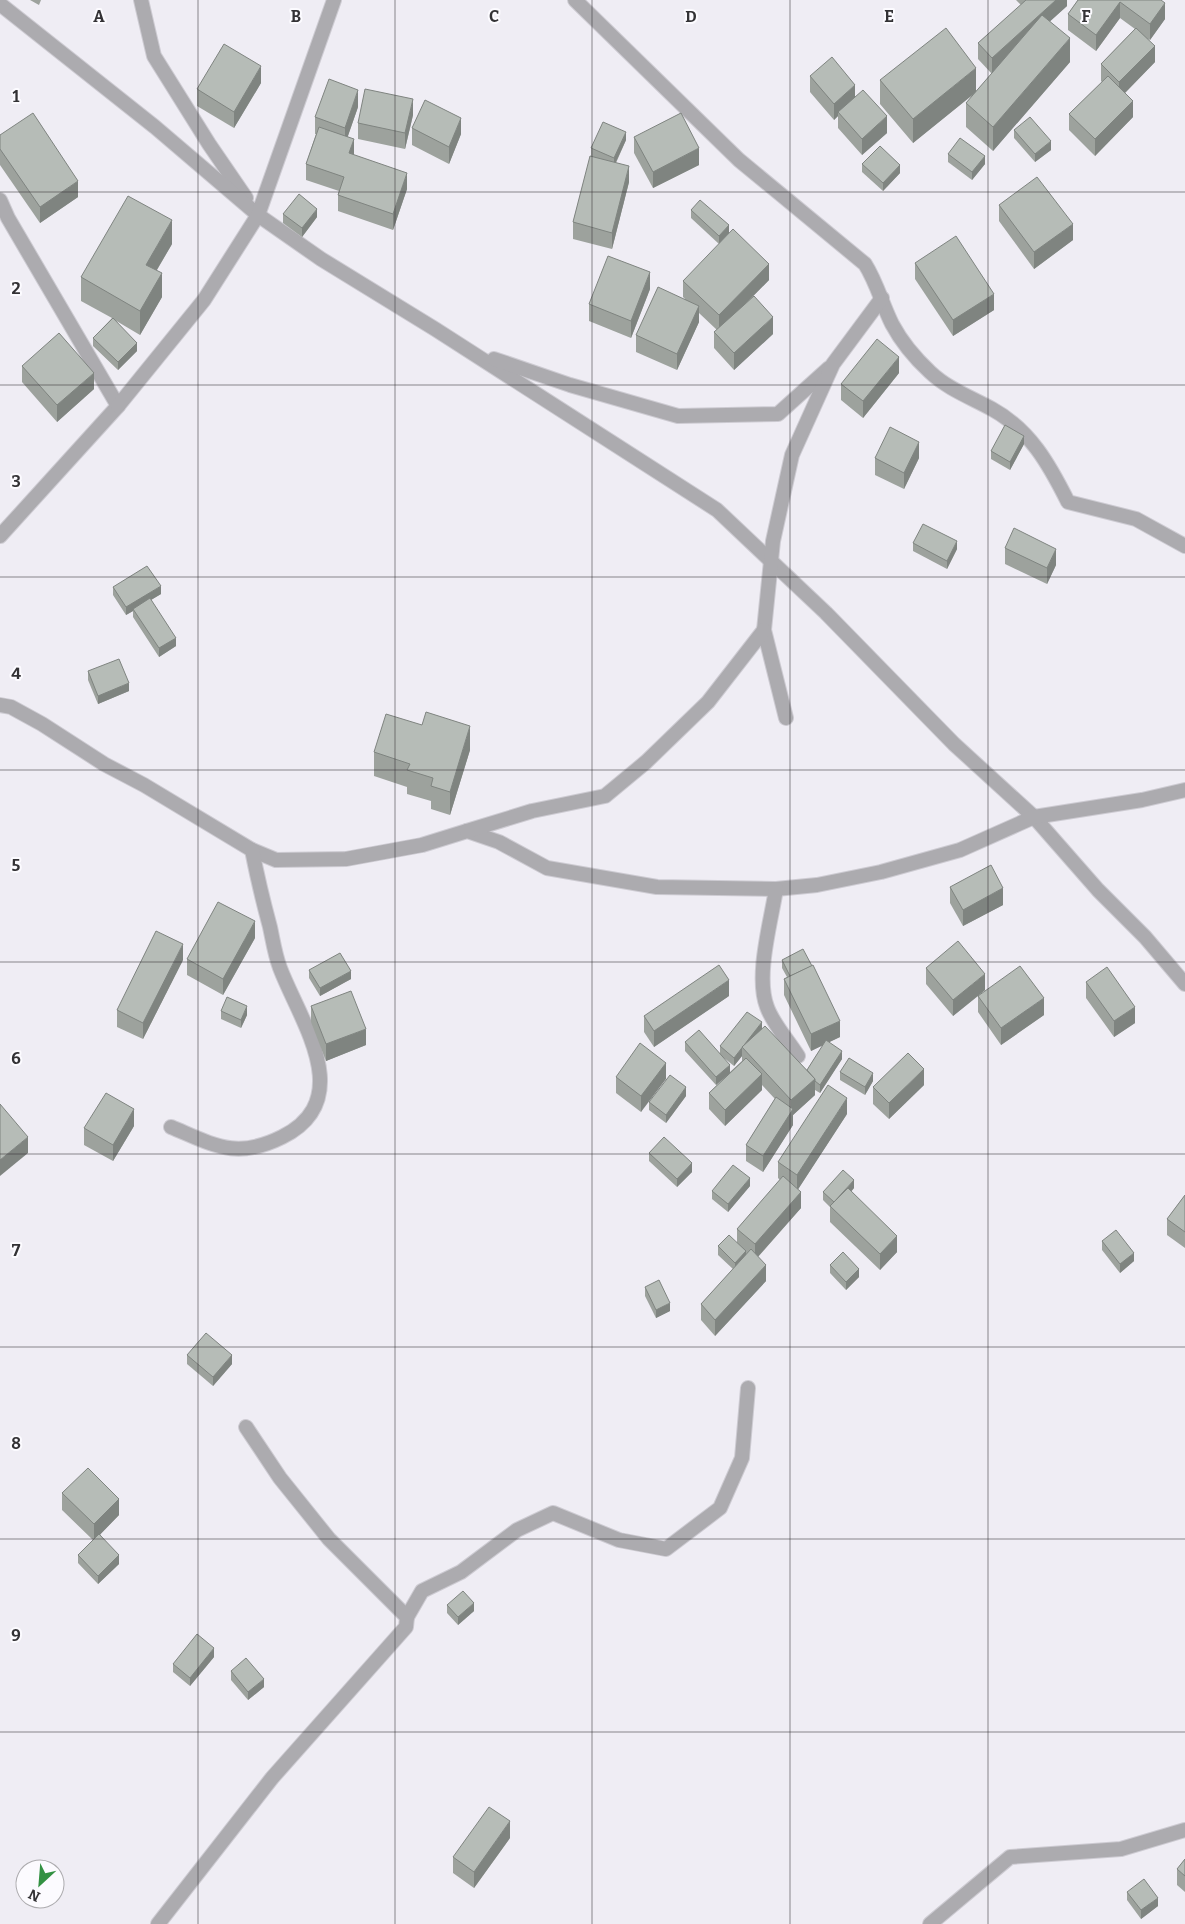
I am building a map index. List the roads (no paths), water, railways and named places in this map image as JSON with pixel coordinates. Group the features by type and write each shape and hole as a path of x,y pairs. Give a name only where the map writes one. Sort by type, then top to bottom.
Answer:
{"street":[{"path":"142,0 154,56 209,144 258,215"},
{"path":"0,536 118,406 204,300 258,215 334,0"},
{"path":"575,0 739,160 865,264 892,323 910,351 948,387 994,410 1021,429 1048,462 1068,502 1136,519 1185,546"},
{"path":"0,4 155,127 258,215 321,259 472,352 717,510 826,613 954,744 1034,817 1098,890 1145,936 1185,984"},
{"path":"0,200 8,218 118,406"},
{"path":"472,352 570,385 678,416 778,414 833,364 882,298"},
{"path":"786,718 764,630 771,560 792,454 833,364"},
{"path":"0,705 11,707 42,724 104,764 152,789 252,850 276,860 346,859 422,844 532,811 605,796 646,762 708,702 764,630"},
{"path":"467,831 499,842 547,868 657,887 776,889 817,885 881,872 951,852 1034,817 1142,800 1185,790"},
{"path":"171,1127 209,1143 236,1151 265,1146 289,1134 308,1118 321,1091 319,1063 309,1031 280,967 259,888 252,850"},
{"path":"776,889 762,975 763,993 767,1008 798,1056"},
{"path":"158,1924 272,1778 406,1628 407,1617 422,1591 461,1572 517,1530 553,1513 619,1540 666,1549 720,1508 742,1458 748,1388"},
{"path":"246,1427 280,1478 329,1539 407,1617"},
{"path":"930,1924 1010,1857 1121,1849 1185,1830"}]}
